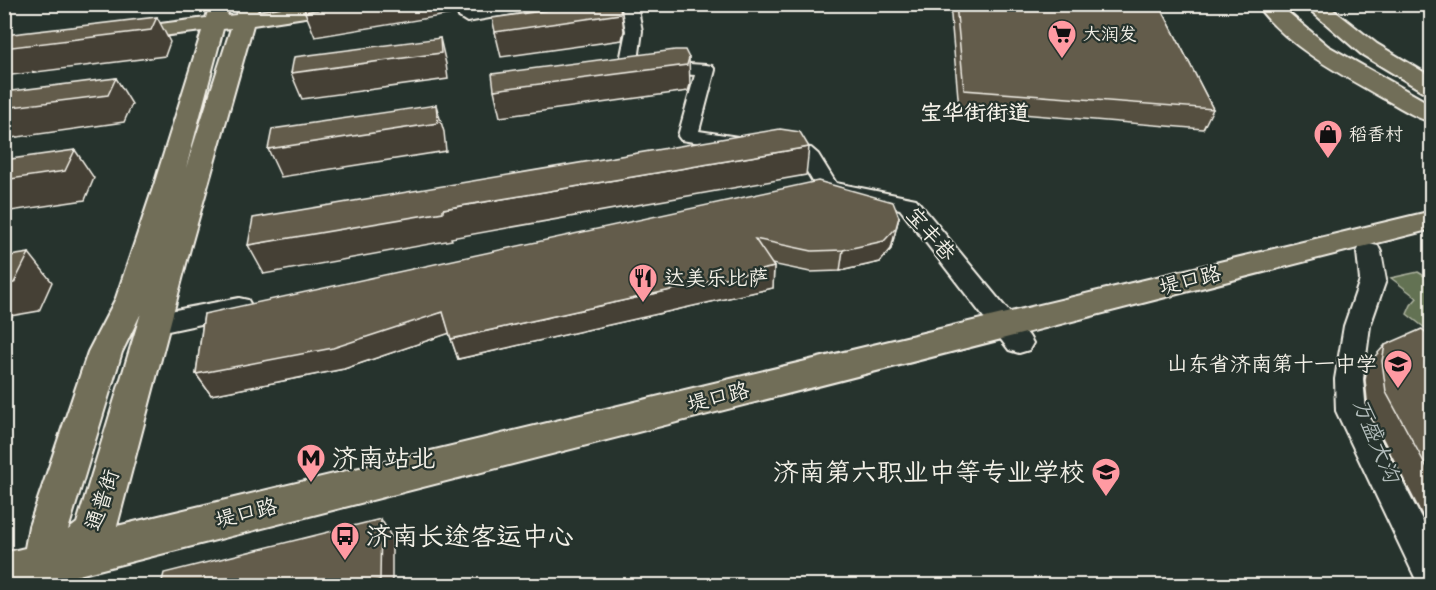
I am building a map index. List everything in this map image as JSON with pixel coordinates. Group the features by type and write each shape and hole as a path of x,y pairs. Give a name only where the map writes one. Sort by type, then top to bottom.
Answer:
{"main road":[{"path":"98,33 302,4"},
{"path":"232,13 351,4"},
{"path":"1266,4 1312,44 1431,115"},
{"path":"1285,4 1290,12 1356,62 1431,109"},
{"path":"1299,4 1311,17 1368,60 1431,99"},
{"path":"1313,4 1369,49 1431,87"},
{"path":"1330,4 1360,33 1391,56 1431,80"},
{"path":"1342,4 1381,36 1431,67"},
{"name":"通普街","path":"63,556 154,324 219,99 232,13"},
{"name":"通普街","path":"63,556 105,352 132,298 168,185 232,13"},
{"name":"堤口路","path":"1002,322 1431,208"},
{"name":"堤口路","path":"4,573 63,556 1002,322 1431,220"},
{"name":"堤口路","path":"4,555 63,556"}],"street":[{"path":"463,4 467,17 542,4"},
{"path":"629,4 634,31 628,66 706,70 688,136 804,152 808,154 827,187"},
{"name":"宝丰巷","path":"800,195 827,187 908,204 1002,322"},
{"path":"1369,252 1373,280 1357,326 1349,379 1351,411 1431,576"},
{"path":"154,324 260,303"}],"green space":[{"path":"1418,272 1431,280 1429,285 1431,287 1431,327 1425,328 1407,314 1417,298 1391,278"}],"building":[{"path":"304,4 351,4 305,12"},
{"path":"591,4 621,4 620,14 495,32 492,18"},
{"name":"大润发","path":"956,4 1159,4 1213,109 964,90"},
{"path":"157,17 151,30 4,48 4,35"},
{"path":"440,38 441,53 291,73 294,57"},
{"path":"685,50 689,58 687,65 494,90 492,74"},
{"path":"116,78 108,95 4,108 4,92"},
{"path":"436,105 438,123 268,149 272,129"},
{"path":"780,129 800,132 809,147 443,209 443,212 248,245 253,218"},
{"path":"75,150 65,171 4,180 4,160"},
{"path":"818,181 893,202 899,217 896,228 884,241 843,250 812,251 755,239 774,267 451,339 443,312 333,348 196,374 204,314"},
{"path":"29,253 14,283 4,284 4,257"},
{"path":"1422,329 1431,337 1431,475 1386,392 1382,361 1385,345"},
{"path":"381,519 380,580 357,585 161,585 164,573"}],"place":[{"name":"大润发","path":"1062,60"},
{"name":"稻香村","path":"1328,160"},
{"name":"达美乐比萨","path":"643,304"},
{"name":"山东省济南第十一中学","path":"1398,390"},
{"name":"济南站北","path":"311,484"},
{"name":"济南第六职业中等专业学校","path":"1106,498"},
{"name":"济南长途客运中心","path":"345,562"}],"district":[{"name":"宝华街街道","path":"975,112"}],"water label":[{"name":"万盛大沟","path":"1377,440"}]}
